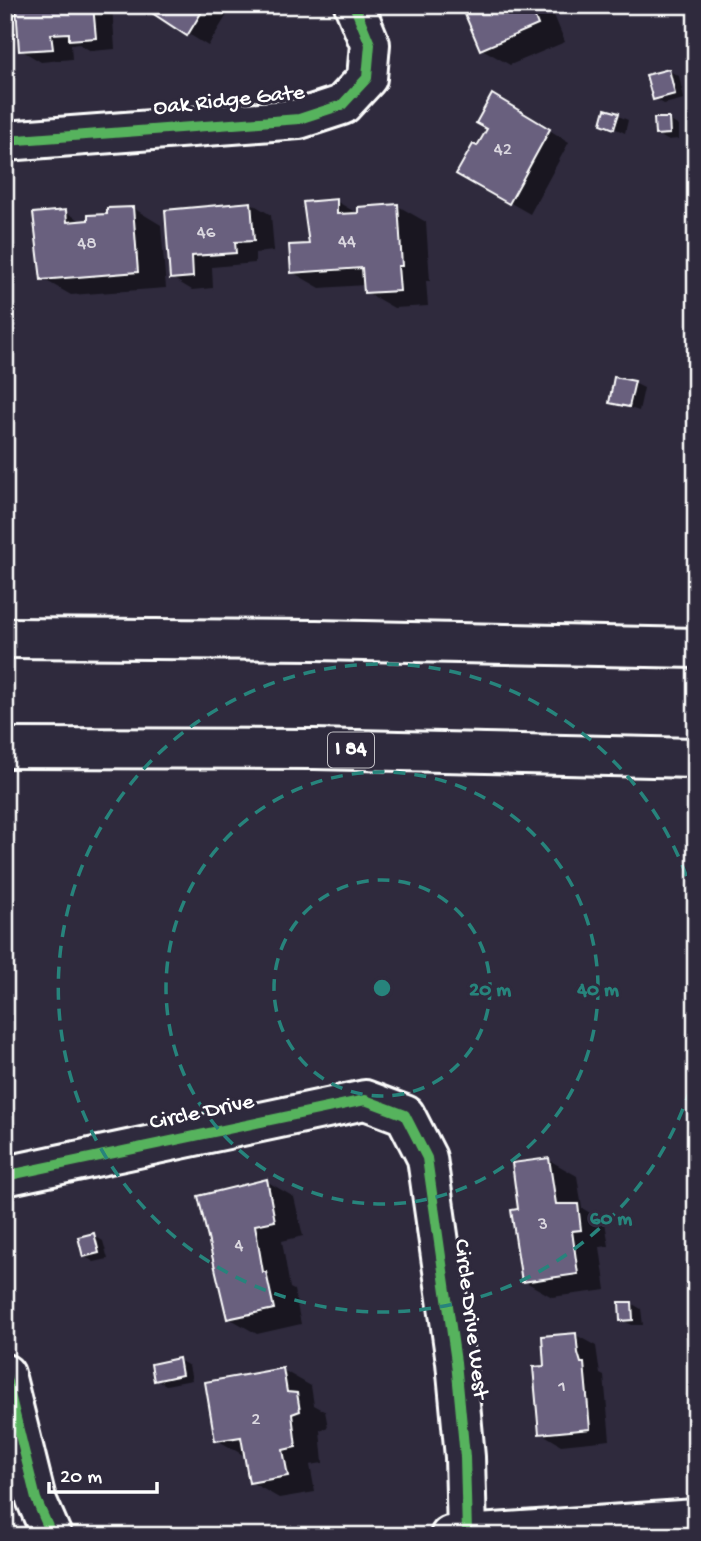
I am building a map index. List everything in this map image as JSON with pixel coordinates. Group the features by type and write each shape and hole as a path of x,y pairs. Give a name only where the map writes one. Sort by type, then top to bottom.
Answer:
{"main road":[{"name":"Oak Ridge Gate","path":"5,141 299,119 342,105 368,78 370,44 354,5"},
{"path":"5,638 329,640 696,648"},
{"name":"I 84","path":"5,748 354,750 696,758"},
{"name":"Circle Drive","path":"5,1176 365,1100 405,1115"},
{"name":"Circle Drive West","path":"405,1115 427,1158 456,1362 458,1535"},
{"path":"5,1374 36,1499 52,1536"},
{"path":"458,1535 696,1520"}],"building":[{"path":"16,5 93,5 96,38 69,40 69,33 51,34 53,49 19,51"},
{"path":"140,5 206,5 187,36"},
{"path":"461,5 530,5 538,25 480,50"},
{"path":"669,69 675,94 653,100 646,75"},
{"path":"492,94 550,129 509,204 456,174 473,144 477,146 487,129 476,123"},
{"path":"605,109 619,113 614,129 601,124"},
{"path":"654,118 669,118 670,134 655,135"},
{"path":"337,199 337,214 358,213 358,207 398,204 402,266 398,266 400,291 364,293 362,268 291,273 289,245 309,244 303,202"},
{"path":"251,202 254,241 235,242 236,253 192,256 193,277 170,279 165,210"},
{"path":"133,207 138,272 41,280 33,213 66,210 67,222 88,220 88,215 107,214 107,208"},
{"path":"614,377 635,381 629,407 609,403"},
{"path":"549,1158 556,1204 578,1204 581,1230 572,1231 578,1274 522,1282 511,1210 518,1209 512,1163"},
{"path":"267,1179 275,1221 255,1225 263,1272 266,1272 274,1309 227,1319 198,1196"},
{"path":"94,1233 99,1253 83,1257 78,1237"},
{"path":"619,1302 632,1302 633,1320 620,1321"},
{"path":"576,1333 578,1353 581,1363 584,1363 590,1429 539,1434 533,1367 544,1366 542,1336"},
{"path":"179,1358 182,1375 154,1381 151,1364"},
{"path":"283,1368 287,1392 297,1393 300,1411 292,1414 296,1447 283,1450 288,1476 249,1483 241,1437 215,1441 205,1382"}],"cycle path":[{"path":"5,141 299,119 342,105 367,78 370,44 354,5"},
{"path":"5,1176 365,1100 405,1115 427,1158 456,1362 465,1457 467,1533"},
{"path":"5,1374 36,1499 52,1536"}]}
